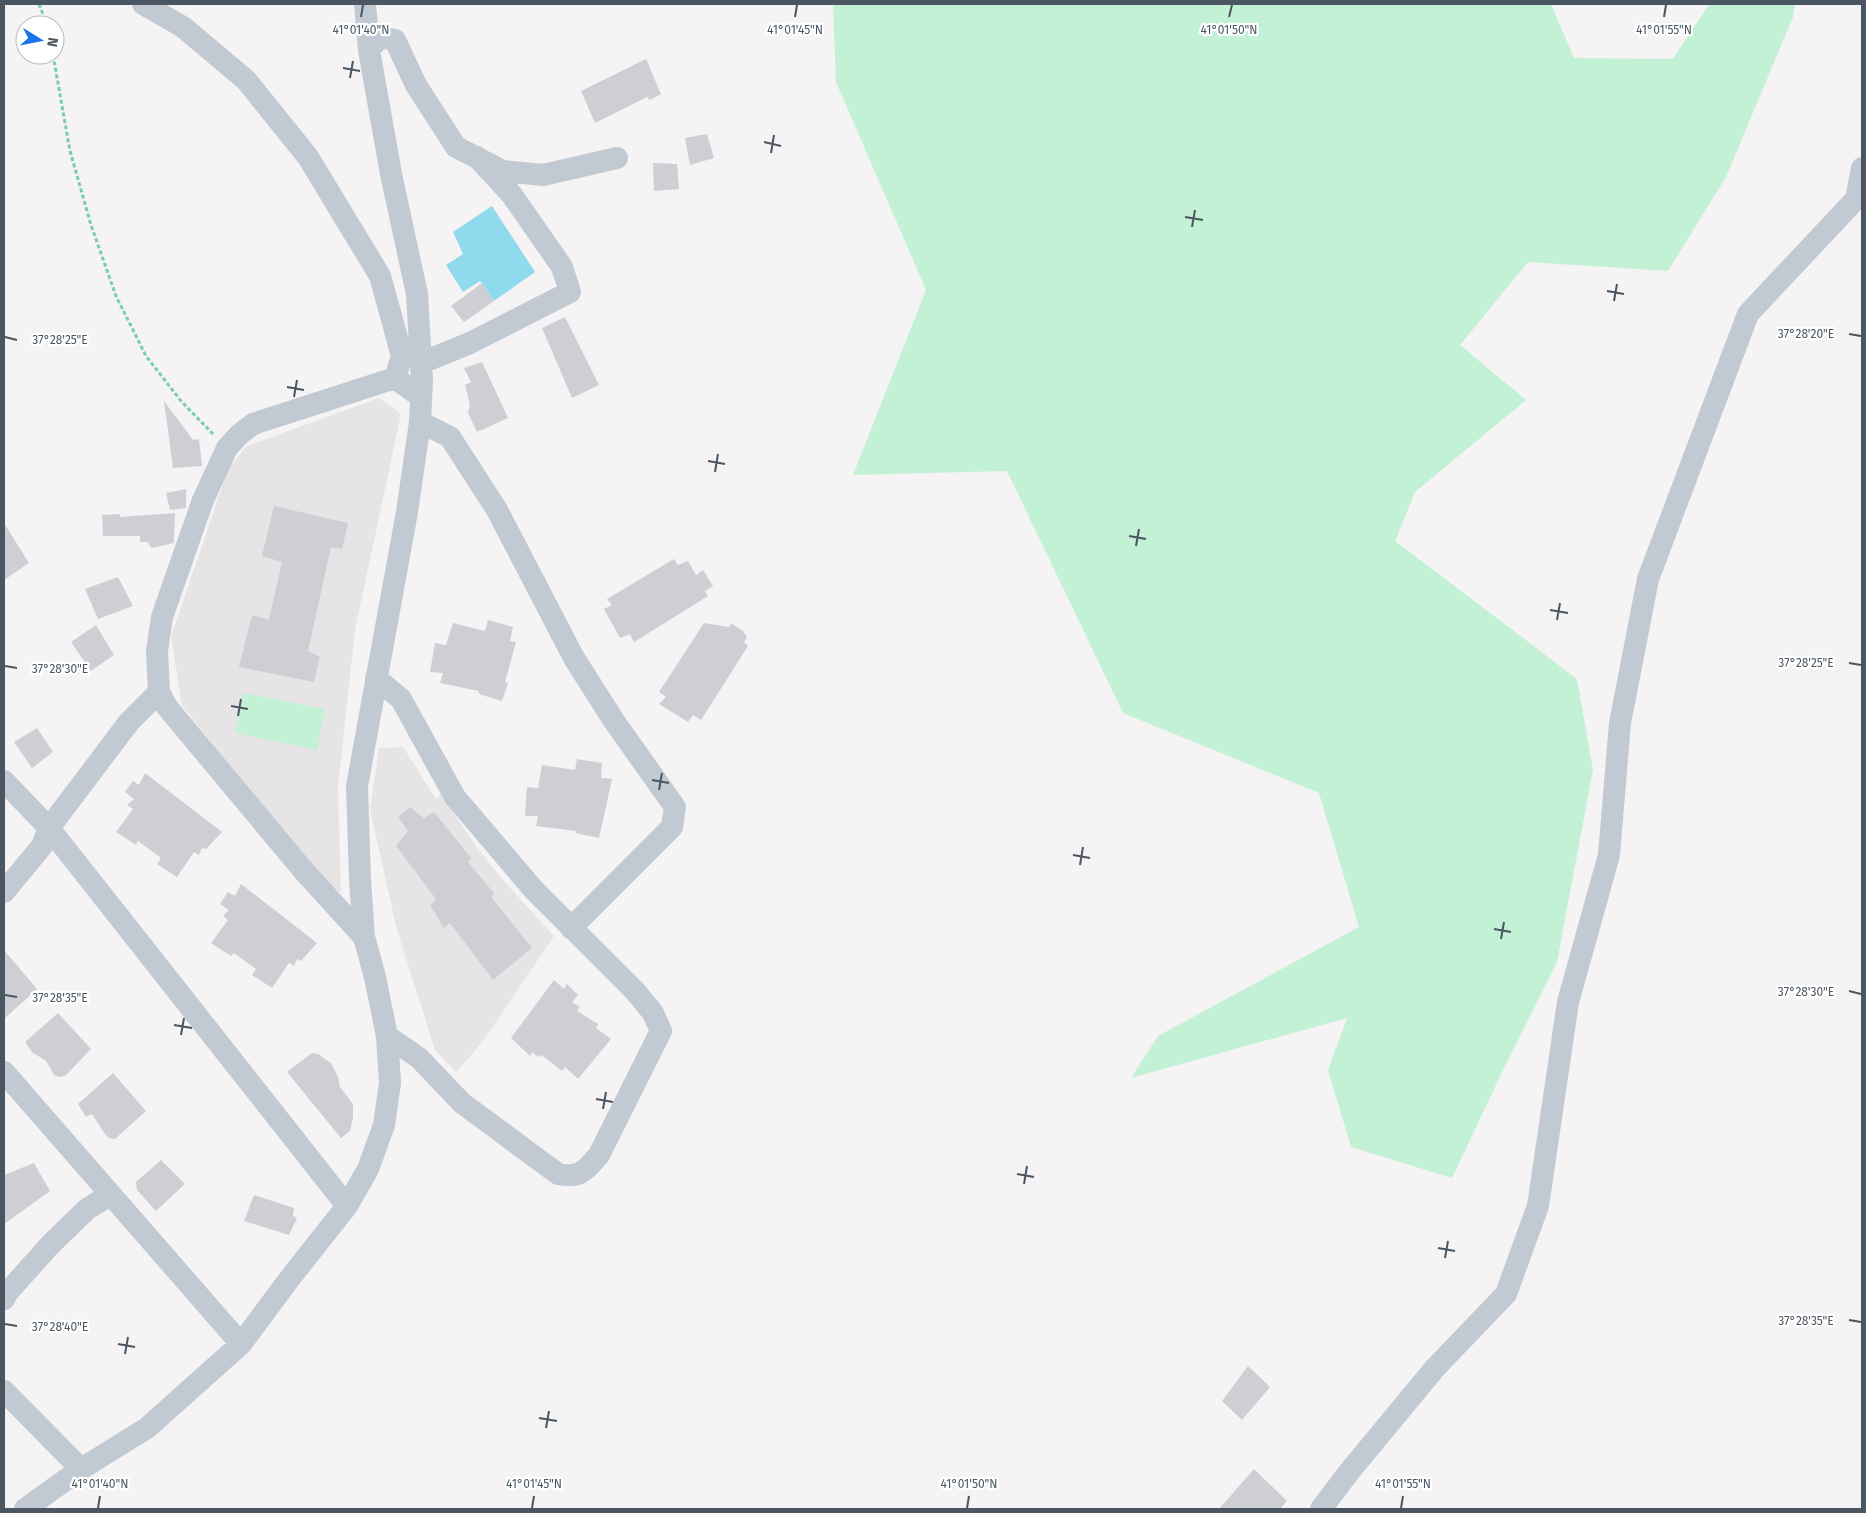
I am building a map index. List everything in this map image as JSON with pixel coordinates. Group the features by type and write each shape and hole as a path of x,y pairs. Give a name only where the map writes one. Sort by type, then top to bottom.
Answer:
{"street":[{"path":"142,4 183,26 246,80 308,157 380,276 402,356 395,378"},
{"path":"25,1509 81,1468 147,1428 242,1344 290,1278 347,1206 368,1169 384,1125 390,1083 388,1036 364,937 360,880 358,786 407,512 420,422 421,363 417,294 391,174 369,50 365,4"},
{"path":"369,50 380,37 395,40 416,85 456,147 503,170 543,174 617,158"},
{"path":"421,363 470,343 570,292 562,267 512,195 477,157"},
{"path":"1321,1509 1345,1469 1435,1368 1506,1294 1538,1206 1568,1002 1609,855 1620,722 1648,579 1748,314 1856,199 1862,168"},
{"path":"395,378 421,397"},
{"path":"364,937 303,870 168,707 159,692 157,651 162,617 203,500 226,448 253,424 395,378"},
{"path":"420,422 450,437 497,510 574,658 614,721 675,807 672,827 572,928"},
{"path":"376,678 401,699 455,797 534,890 641,998 654,1013 661,1031 599,1156 584,1172 572,1176 558,1174 462,1102 419,1058 388,1036"},
{"path":"4,892 42,846 49,828 129,722 159,692"},
{"path":"4,781 49,828 347,1206"},
{"path":"4,1072 242,1344"},
{"path":"4,1299 7,1293 50,1245 87,1210 110,1195"},
{"path":"4,1391 81,1468"}],"path":[{"path":"55,65 70,151 91,225 116,296 146,356 180,401 226,448"}],"shaded area":[{"path":"379,398 401,414 355,630 338,787 341,893 315,877 182,705 171,637 228,469 247,446"},
{"path":"403,747 436,799 441,794 476,846 502,879 554,936 484,1040 456,1072 435,1050 397,930 370,810 379,748"}],"green space":[{"path":"833,4 1551,4 1574,58 1673,59 1709,4 1795,4 1793,17 1726,177 1668,271 1528,262 1460,345 1526,400 1415,492 1395,541 1577,679 1593,770 1557,962 1452,1178 1351,1147 1328,1070 1347,1018 1131,1078 1158,1036 1359,927 1319,793 1123,713 1007,471 853,475 926,290 836,82"},
{"path":"243,693 325,709 317,750 235,733"}],"water":[{"path":"492,206 535,272 494,301 480,281 463,292 446,265 463,254 453,232"}],"building":[{"path":"646,59 661,94 650,100 647,97 595,123 581,91"},
{"path":"707,134 714,158 690,165 685,138"},
{"path":"653,163 677,164 679,189 654,191"},
{"path":"482,283 494,301 464,322 451,306"},
{"path":"565,317 599,385 572,398 542,328"},
{"path":"482,362 508,418 477,432 468,413 470,405 465,385 471,382 464,368"},
{"path":"164,401 193,440 199,439 202,466 173,468"},
{"path":"186,489 186,508 170,510 166,493"},
{"path":"274,506 348,523 342,549 331,547 308,651 320,657 314,682 239,667 252,615 269,620 282,562 262,556"},
{"path":"175,513 174,543 151,548 148,542 140,542 140,536 103,536 102,515 120,514 120,517"},
{"path":"4,523 29,563 4,580"},
{"path":"674,559 678,565 688,561 696,575 703,570 713,586 705,591 708,596 634,642 630,634 620,638 604,609 612,605 607,599"},
{"path":"118,577 133,606 98,619 85,589"},
{"path":"488,620 513,627 510,641 516,642 505,682 508,683 502,701 479,694 479,691 440,683 443,673 430,672 435,643 446,645 453,623 485,631"},
{"path":"704,623 729,627 731,623 743,631 747,637 744,642 748,646 701,720 693,715 688,722 659,704 666,697 659,692"},
{"path":"96,625 114,655 91,671 71,642"},
{"path":"37,728 53,752 32,768 14,742"},
{"path":"577,759 602,763 601,778 612,779 599,838 575,833 576,831 536,826 538,816 525,816 527,787 538,788 542,765 575,770"},
{"path":"145,773 222,832 206,849 202,848 199,855 194,852 177,877 157,864 161,858 138,841 136,845 116,832 133,809 127,805 134,799 125,792 133,781 139,785"},
{"path":"410,807 424,818 434,812 471,858 468,862 494,893 492,898 532,948 493,980 450,923 444,928 430,905 436,899 396,846 408,831 398,817"},
{"path":"241,884 317,943 301,961 297,959 294,966 289,963 272,988 252,975 256,969 234,953 231,956 211,943 228,920 223,916 229,910 220,904 228,892 235,896"},
{"path":"4,950 37,989 4,1019"},
{"path":"554,980 564,989 567,984 578,995 572,1002 580,1007 577,1011 598,1024 596,1028 611,1039 578,1079 565,1067 562,1071 542,1055 538,1057 532,1052 530,1056 511,1038"},
{"path":"58,1013 91,1049 66,1075 61,1077 55,1076 46,1061 32,1052 25,1042"},
{"path":"312,1053 318,1054 331,1063 338,1077 340,1087 353,1104 353,1118 350,1131 341,1138 287,1072"},
{"path":"113,1073 146,1111 115,1139 109,1138 105,1134 92,1114 86,1117 78,1104"},
{"path":"161,1160 185,1184 156,1211 137,1190 136,1182"},
{"path":"34,1163 50,1191 4,1224 4,1175"},
{"path":"254,1195 294,1208 293,1216 297,1218 289,1235 244,1221"},
{"path":"1248,1366 1270,1387 1242,1420 1222,1401"},
{"path":"1254,1469 1287,1501 1280,1509 1219,1509"}]}
